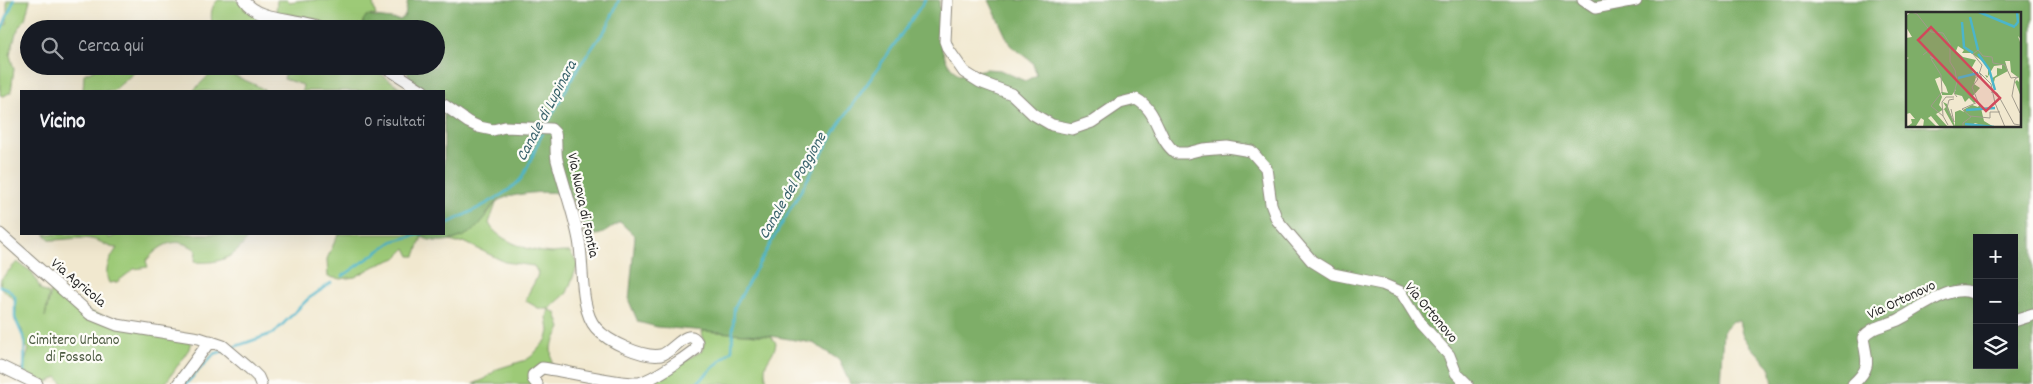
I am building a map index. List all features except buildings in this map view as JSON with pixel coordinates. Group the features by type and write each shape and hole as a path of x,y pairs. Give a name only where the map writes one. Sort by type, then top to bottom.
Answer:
{"street":[{"path":"244,0 253,11 295,20"},
{"name":"Via Ortonovo","path":"947,0 945,41 948,49 964,72 980,82 1012,94 1033,114 1052,124 1072,129 1092,122 1120,103 1136,99 1150,109 1165,141 1176,152 1187,153 1227,146 1251,151 1266,168 1271,204 1278,220 1312,261 1333,274 1382,284 1401,292 1421,324 1449,355 1456,373 1467,384"},
{"path":"1583,0 1595,8 1636,0"},
{"path":"398,75 421,90"},
{"name":"Via Nuova di Fontia","path":"445,106 468,122 479,127 493,130 505,127 551,129 555,133 557,159 580,243 589,319 602,334 628,349 640,353 660,355 671,351 685,337 695,337 697,342 696,349 684,358 638,383 622,383 542,368 533,375 533,379 538,384"},
{"name":"Via Agricola","path":"0,234 90,314 117,325 210,341"},
{"name":"Via Ortonovo","path":"1853,384 1867,369 1868,362 1863,338 1867,332 1899,319 1936,298 1967,290 1973,293"},
{"path":"2018,321 2033,315"},
{"path":"178,384 210,341 227,349 258,377 261,384"},
{"path":"0,366 30,380"}],"green space":[{"path":"7,0 30,0 25,19 20,20 20,27 16,33 10,55 14,69 11,92 4,96 0,95 0,27 7,24"},
{"path":"218,0 236,0 263,20 211,20 215,3"},
{"path":"277,0 287,0 289,2 304,0 372,0 376,16 371,15 364,20 318,20 276,12"},
{"path":"408,0 939,0 942,50 951,67 959,75 986,69 1000,70 1025,81 1037,75 1032,62 1010,45 989,0 2033,0 2033,384 1773,384 1770,367 1747,342 1742,334 1739,321 1732,321 1723,331 1720,384 850,384 839,360 813,343 771,336 657,327 638,322 629,301 635,236 620,222 600,234 591,235 585,233 575,205 570,198 564,195 546,192 499,200 477,227 456,239 439,241 419,235 445,235 445,90 425,90 413,81 409,75 445,75 445,20 400,20 405,16"},
{"path":"366,16 400,20 364,20"},
{"path":"84,75 131,75 114,90 83,90"},
{"path":"209,75 232,75 264,90 194,90"},
{"path":"285,75 383,75 404,90 302,90 303,85 284,79"},
{"path":"497,201 489,223 499,235 517,245 537,251 570,252 578,264 567,293 549,309 540,309 526,301 538,273 534,266 505,262 464,242 450,241 459,238 478,226"},
{"path":"45,235 108,235 109,238 117,235 249,235 234,253 213,262 195,262 196,250 182,243 169,243 151,255 146,261 148,267 134,269 117,282 109,283 107,269 117,248 90,239 51,240"},
{"path":"338,235 419,235 422,237 415,256 410,256 406,248 396,258 375,266 355,277 341,279 328,277 327,259"},
{"name":"Cimitero Urbano di Fossola","path":"17,262 32,272 41,290 49,294 45,317 52,288 57,286 80,309 191,341 189,349 165,384 63,384 57,377 47,383 22,371 29,349 25,346 22,330 15,321 15,300 0,287 1,279"},
{"path":"549,309 556,313 561,328 551,347 552,366 543,366 532,384 473,384 485,379 497,369 526,360 532,356 547,339"},
{"path":"702,331 771,336 776,343 774,351 765,367 768,384 642,384 702,351 704,344"}],"waterway":[{"path":"0,33 14,0"},
{"name":"Canale di Lupinara","path":"546,126 578,68 607,27 619,0"},
{"name":"Canale del Poggione","path":"696,384 732,350 734,309 748,283 838,126 925,0"},
{"name":"Canale di Lupinara","path":"445,224 498,197 517,183 526,171 543,133"},
{"name":"Canale di Lupinara","path":"343,276 393,241 418,235"},
{"name":"Canale di Lupinara","path":"231,348 274,333 308,299 331,283"},
{"path":"0,286 8,289 15,297 15,318 25,341 24,373"},
{"name":"Canale di Lupinara","path":"186,384 214,354 224,351"}]}
